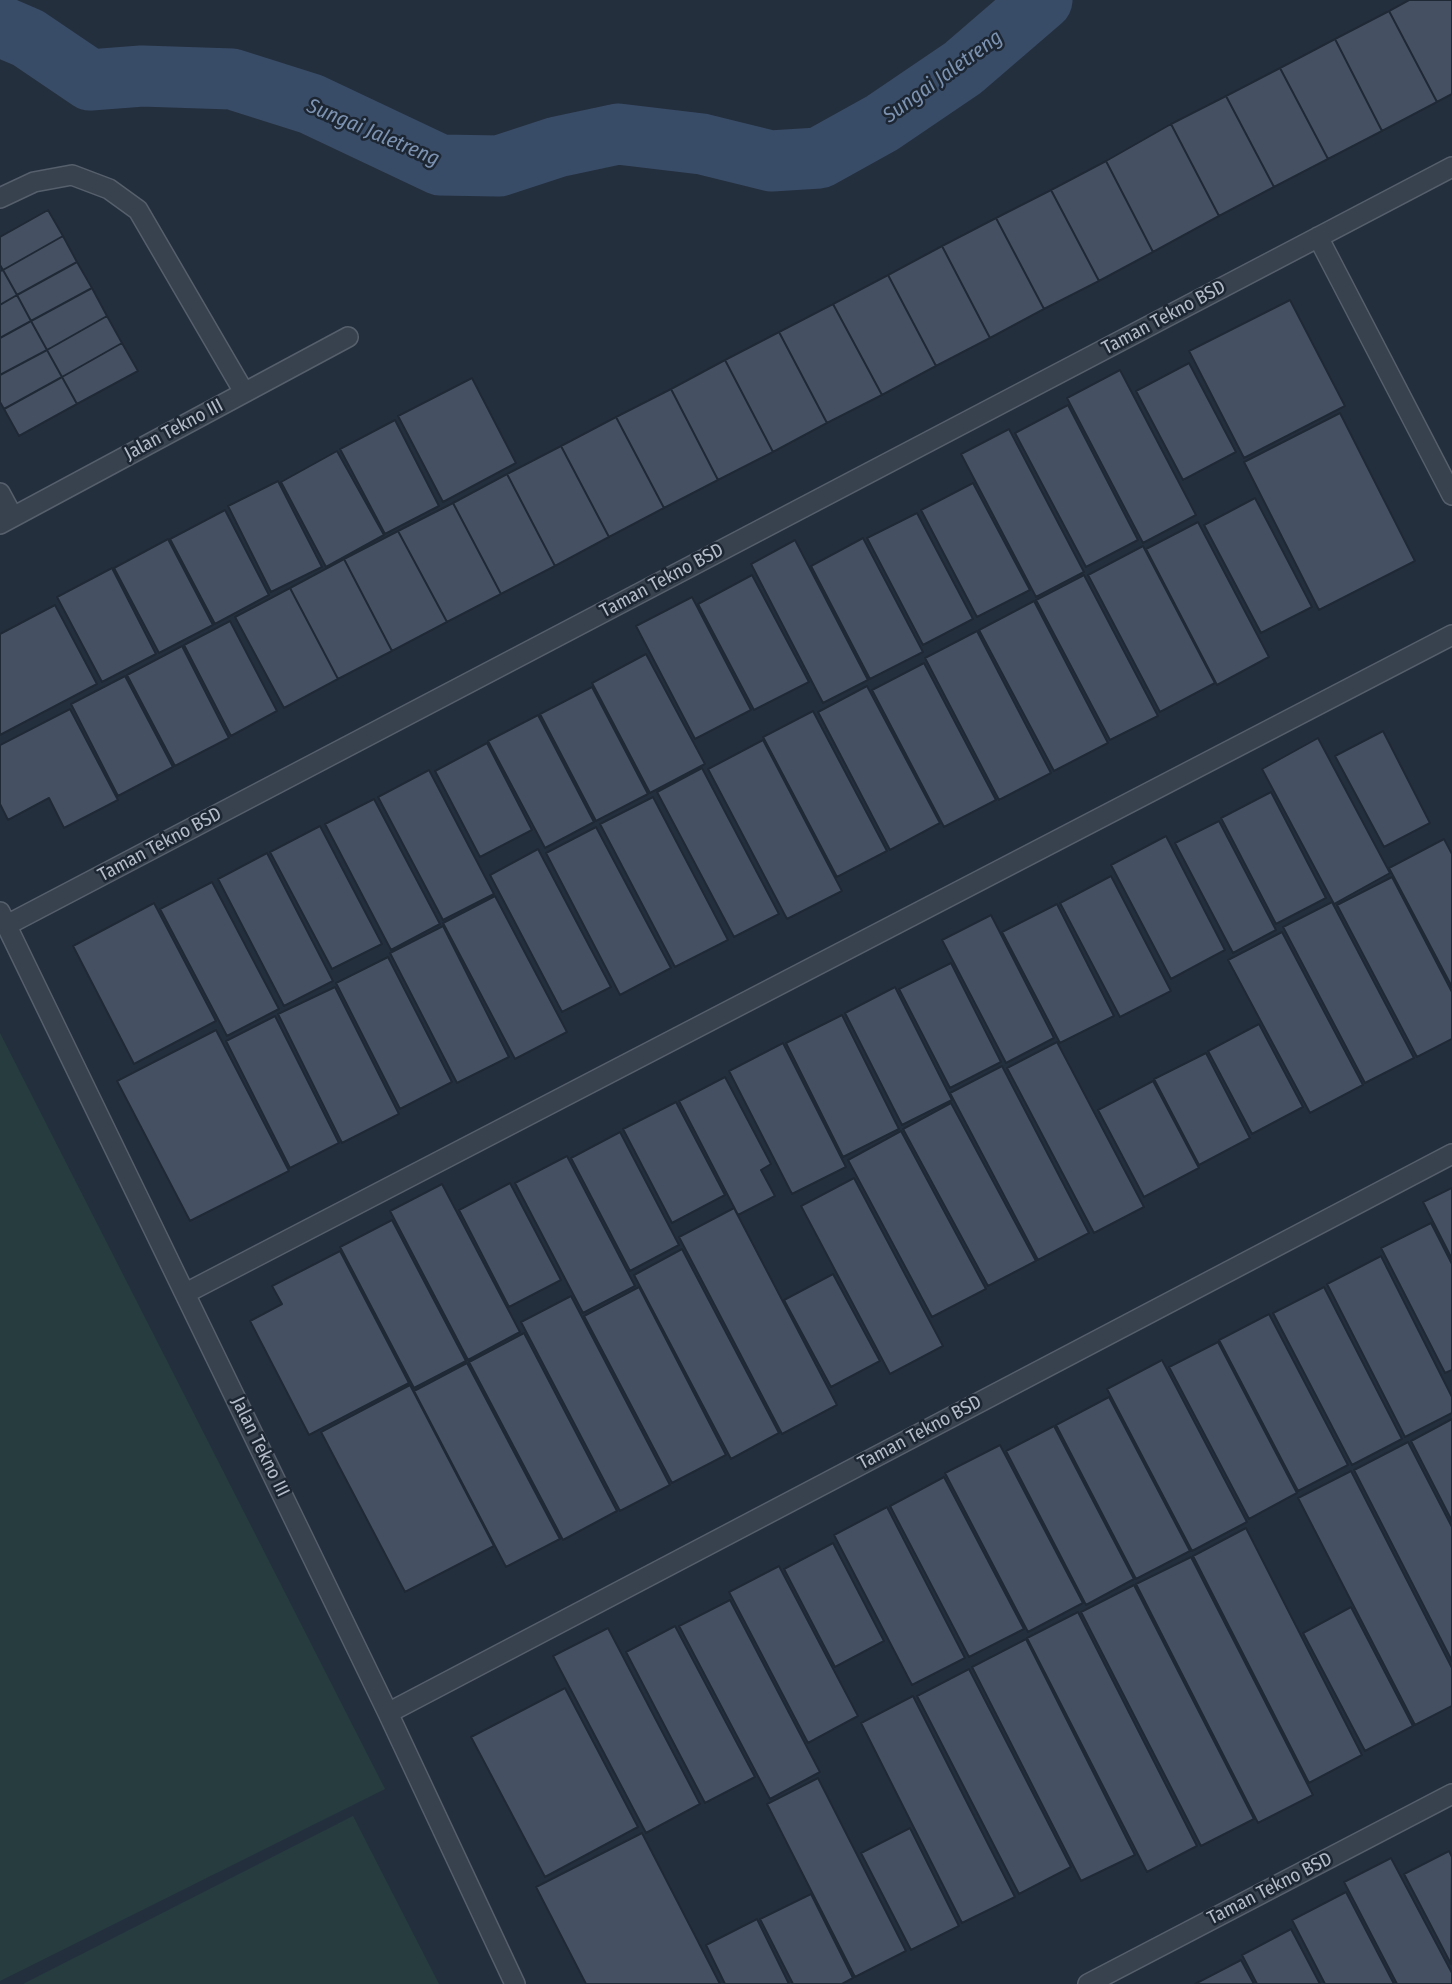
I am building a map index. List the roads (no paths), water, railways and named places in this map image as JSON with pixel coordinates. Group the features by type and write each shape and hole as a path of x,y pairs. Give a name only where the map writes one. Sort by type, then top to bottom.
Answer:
{"lane":[{"name":"Taman Tekno BSD","path":"3,919 1452,167"},
{"path":"0,198 33,182 72,175 109,189 138,210 244,391"},
{"path":"1318,237 1452,495"},
{"name":"Jalan Tekno III","path":"7,520 348,337"},
{"path":"0,493 7,520"},
{"path":"186,1293 1452,635"},
{"name":"Jalan Tekno III","path":"3,919 388,1713 515,1984"},
{"name":"Taman Tekno BSD","path":"388,1713 1452,1154"},
{"name":"Taman Tekno BSD","path":"1088,1984 1452,1794"}],"waterway":[{"name":"Sungai Jaletreng","path":"0,26 28,38 90,80 142,76 232,79 311,104 440,165 499,166 557,147 618,134 702,144 771,161 819,158 882,123 963,68 1042,0"}]}
